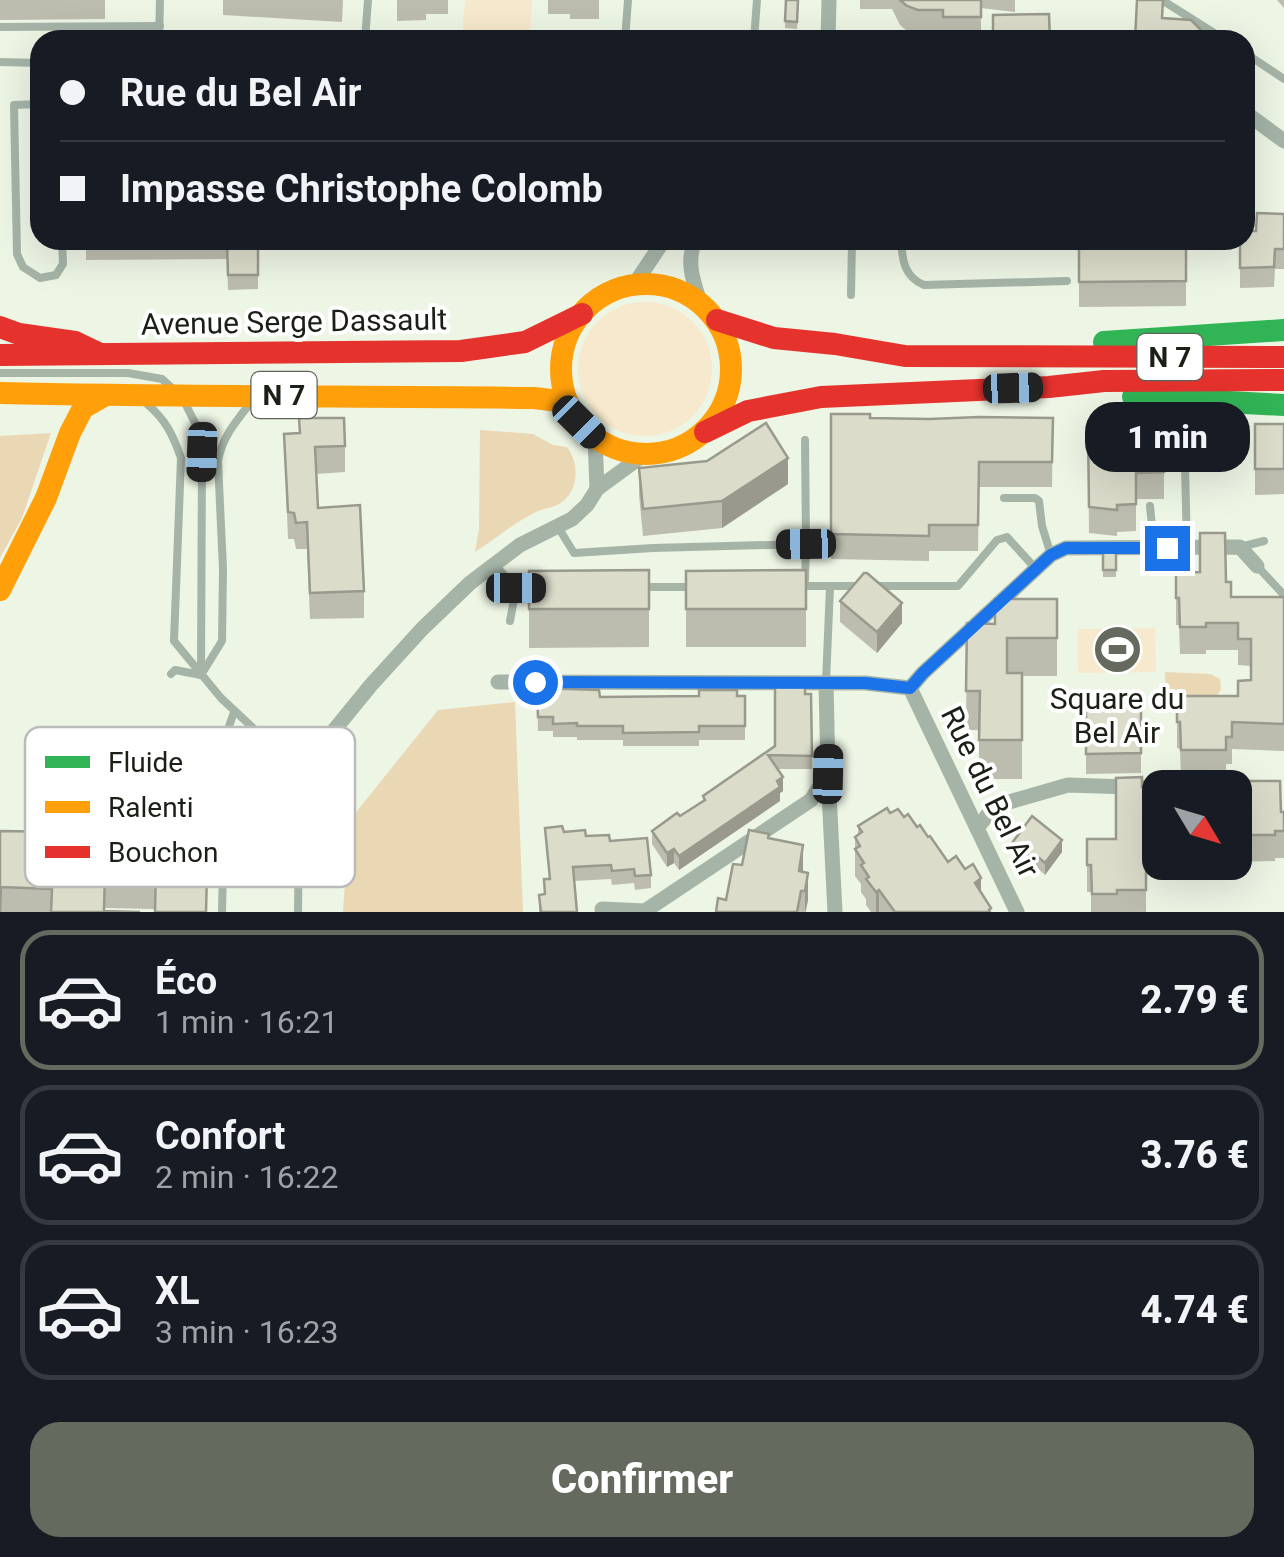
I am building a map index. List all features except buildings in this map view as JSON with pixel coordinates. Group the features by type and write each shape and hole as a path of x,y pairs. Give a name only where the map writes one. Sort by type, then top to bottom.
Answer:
{"main road":[{"path":"657,284 700,302 717,320 729,344 732,368 720,414 705,432 668,452 642,456 618,451 595,438 579,422 561,382 569,334 582,314 596,300 634,285 657,284"},
{"name":"Avenue Serge Dassault","path":"0,355 475,350 525,342 582,314"},
{"name":"N 7","path":"717,320 774,338 905,356 1284,357"},
{"path":"0,328 76,342 100,354"},
{"path":"1057,355 1080,344 1284,330"},
{"name":"N 7","path":"705,432 748,411 821,397 1104,381 1284,380"},
{"path":"1049,386 1080,396 1284,406"},
{"name":"N 7","path":"0,393 534,398 567,402"},
{"path":"0,590 46,498 83,408 104,396"}],"street":[{"path":"827,30 830,0"},
{"path":"1255,120 1284,142"},
{"path":"634,285 657,250"},
{"path":"692,250 690,273 700,302"},
{"path":"595,438 596,489"},
{"path":"337,727 422,629 470,583 520,545 572,520 596,489 642,456"},
{"path":"910,688 1051,555 1066,548 1240,547 1257,566"},
{"name":"Rue du Bel Air","path":"498,682 865,683 910,688 1017,912"},
{"path":"826,683 835,912"},
{"path":"602,908 645,911 811,800 828,774"},
{"path":"977,828 996,806 1068,786 1142,788"}],"lane":[{"path":"160,0 160,30"},
{"path":"366,30 368,0"},
{"path":"626,30 628,0"},
{"path":"754,30 756,0"},
{"path":"1162,0 1209,30"},
{"path":"0,26 160,26"},
{"path":"1255,59 1284,78"},
{"path":"0,62 30,62"},
{"path":"30,104 14,104 17,254 23,267 40,278 56,275 63,264 62,250"},
{"path":"850,296 852,250"},
{"path":"902,250 907,272 924,285 1067,281"},
{"path":"0,373 146,375 162,380 182,397 197,427 202,452 201,675"},
{"path":"201,675 222,642 220,447 257,395"},
{"path":"136,396 160,415 181,458 174,641 250,727"},
{"path":"804,586 805,440"},
{"path":"1185,467 1188,547"},
{"path":"1004,498 1040,501 1042,526 1051,555"},
{"path":"1150,506 1154,547"},
{"path":"558,527 572,552 577,553 806,544"},
{"path":"785,586 958,586 1002,537 1007,537 1036,570"},
{"path":"1240,547 1264,541"},
{"path":"495,564 516,588 555,588"},
{"path":"1257,566 1284,595"},
{"path":"632,587 708,586"},
{"path":"826,683 830,587"},
{"path":"510,620 516,588"},
{"path":"171,674 176,670 201,675"},
{"path":"229,727 234,712"},
{"path":"222,912 223,887"},
{"path":"298,887 298,912"}],"shaded area":[{"path":"465,0 532,0 530,30 462,30"},
{"path":"645,302 670,307 692,322 707,344 712,369 707,394 692,416 670,431 645,436 620,431 598,416 583,394 578,369 583,344 598,322 620,307"},
{"path":"480,430 533,434 553,445 567,447 574,461 575,477 566,499 528,516 475,552 479,529"},
{"path":"51,433 22,518 0,558 0,436"},
{"name":"Square du Bel Air","path":"1155,628 1156,672 1078,673 1077,629"},
{"path":"1165,672 1210,674 1220,679 1221,689 1214,701 1166,703"},
{"path":"515,702 523,912 343,912 345,887 355,887 355,814 438,710"}],"traffic: fast":[{"path":"1104,342 1284,330"},
{"path":"1133,397 1284,405"}],"traffic: slow":[{"path":"646,284 679,290 706,309 725,336 731,369 725,402 706,429 679,448 646,454 613,448 586,429 567,402 561,369 567,336 586,309 613,290 646,284"},
{"path":"0,393 534,398 567,402"},
{"path":"0,590 46,498 83,408 104,396"}],"traffic: jam":[{"path":"0,355 461,351 525,342 582,314"},
{"path":"717,320 774,338 905,356 1284,357"},
{"path":"0,327 19,334 75,342 100,354"},
{"path":"705,432 748,411 821,397 1104,381 1284,380"}],"place":[{"name":"Square du Bel Air","path":"1117,650"}],"route":[{"path":"535,682 865,683 910,688 1051,555 1066,548 1167,548"}]}
